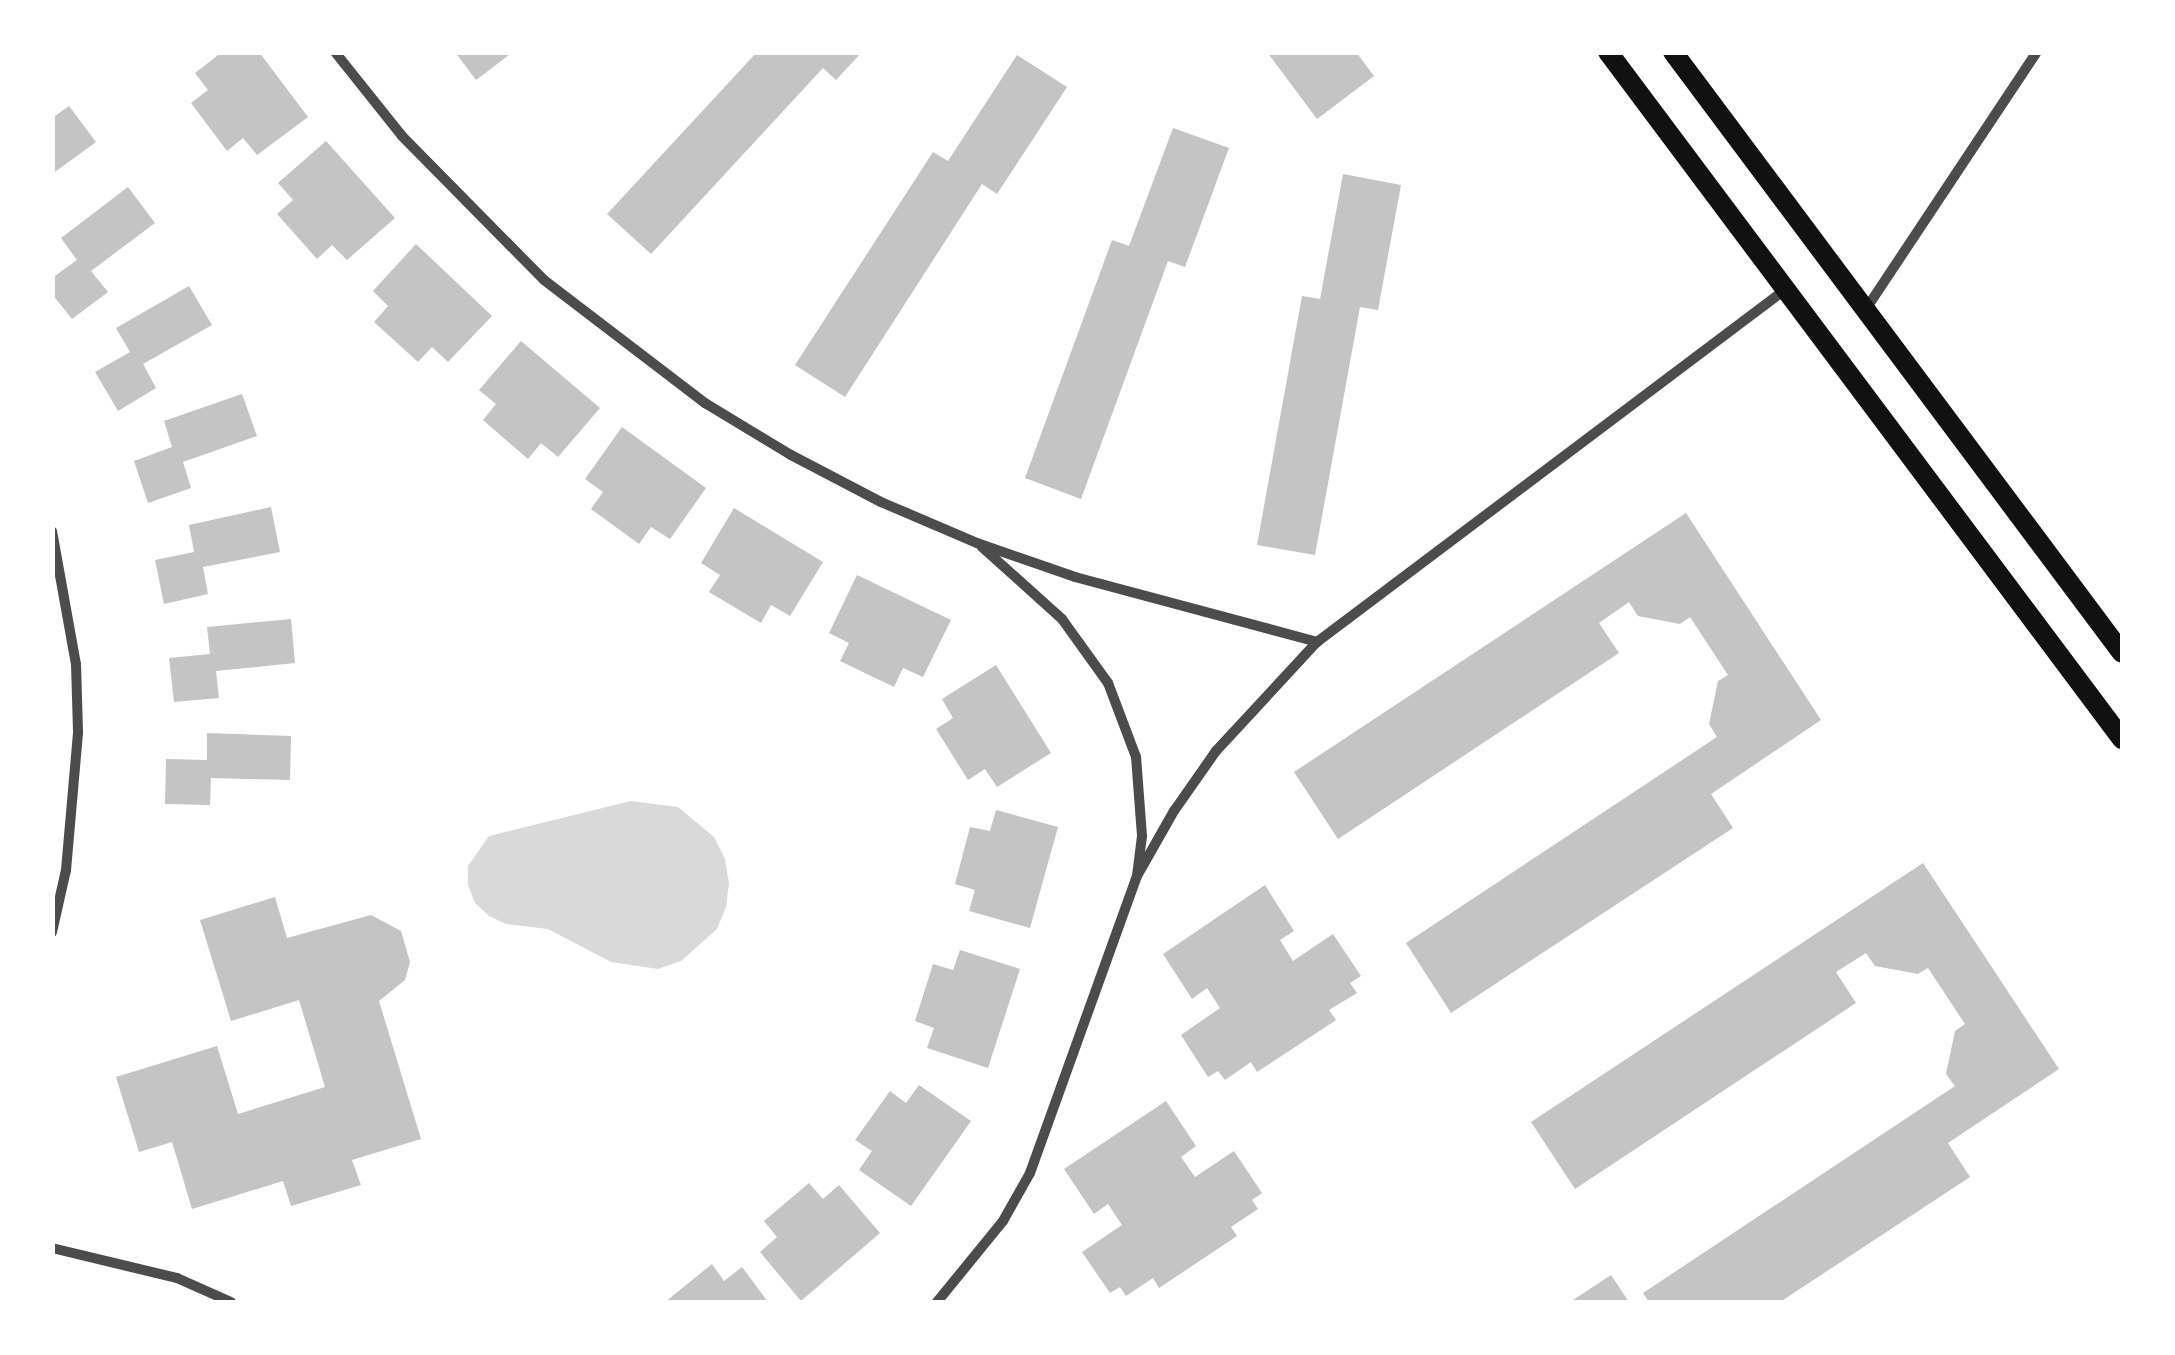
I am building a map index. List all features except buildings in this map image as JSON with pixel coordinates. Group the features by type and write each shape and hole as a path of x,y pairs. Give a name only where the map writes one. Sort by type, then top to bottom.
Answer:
{"main road":[{"path":"1608,52 2122,740"},
{"path":"1673,52 2122,653"}],"street":[{"path":"335,52 402,136 471,211 544,280 623,344 791,455 882,502 977,543 1075,577 1317,642"},
{"path":"1865,310 2037,52"},
{"path":"937,1302 1002,1222 1030,1173 1138,876 1174,811 1216,751 1317,642 1786,289"},
{"path":"52,531 76,664 78,733 68,853 52,932"},
{"path":"977,543 1062,620 1108,683 1136,758 1142,836 1138,876"},
{"path":"52,1248 177,1278 230,1302"}],"shaded area":[{"path":"631,801 678,807 714,837 725,859 729,883 726,907 717,929 681,961 658,969 611,962 548,929 506,924 475,903 468,885 468,866 489,836"}]}
